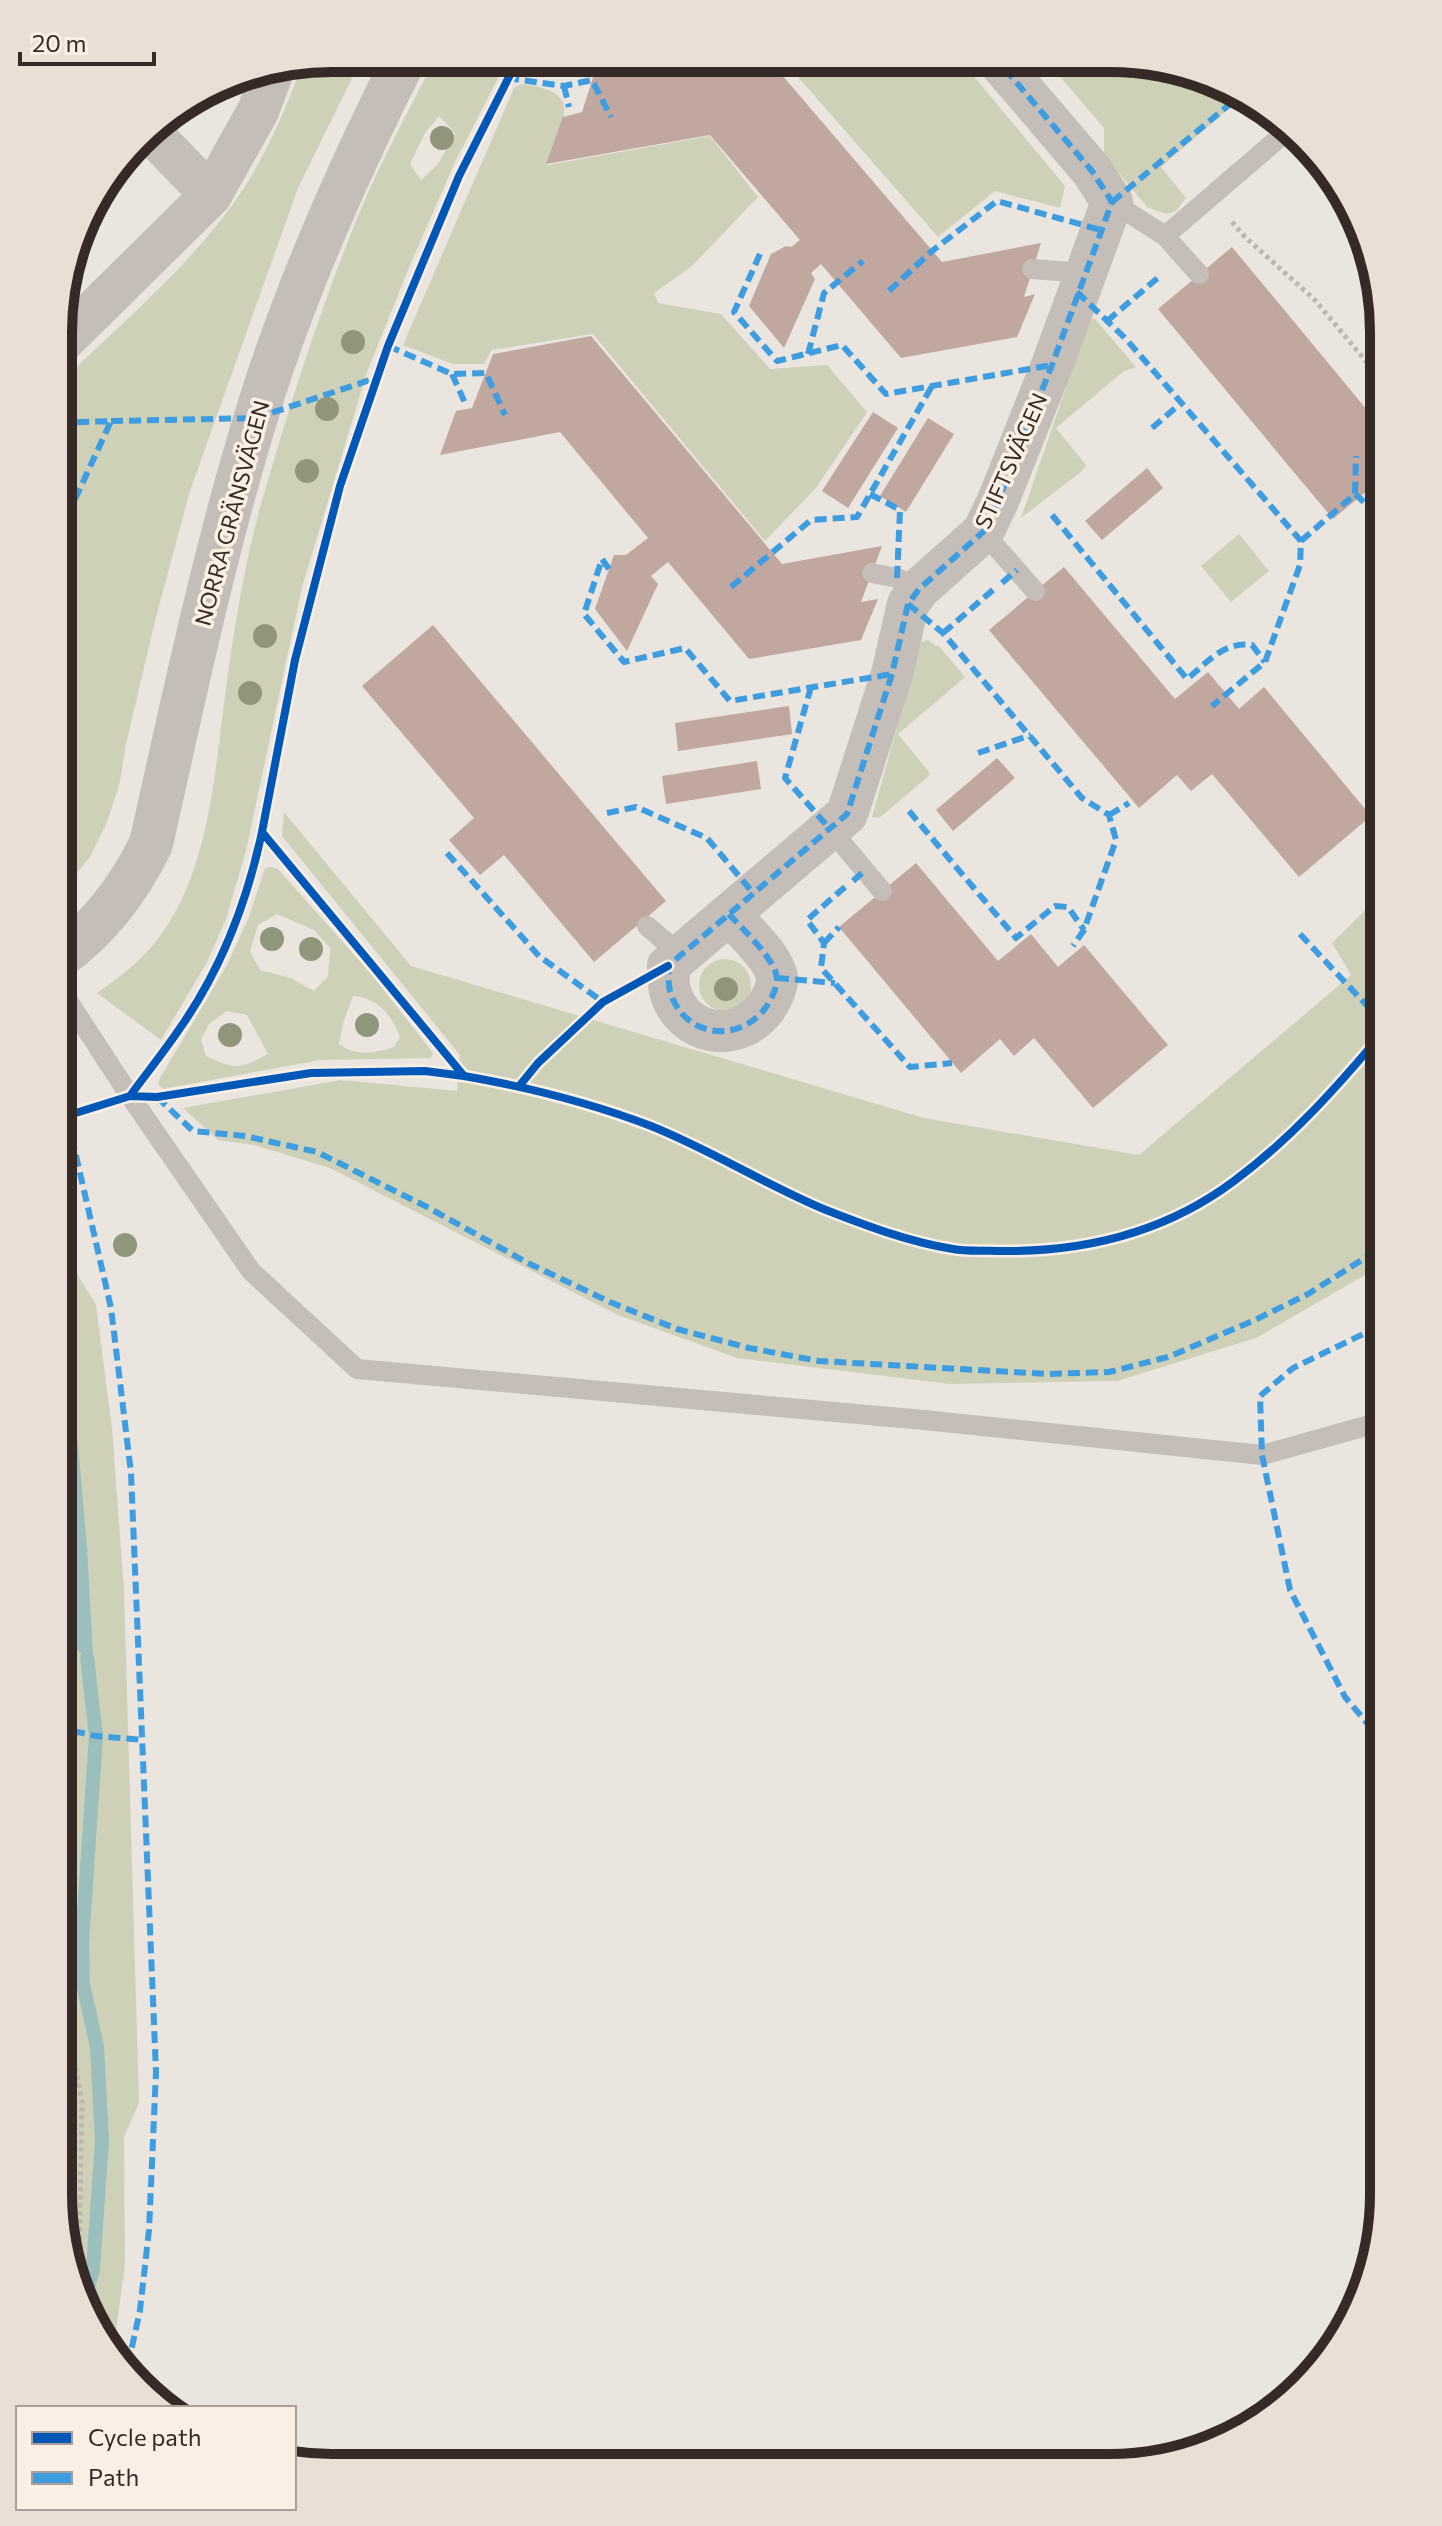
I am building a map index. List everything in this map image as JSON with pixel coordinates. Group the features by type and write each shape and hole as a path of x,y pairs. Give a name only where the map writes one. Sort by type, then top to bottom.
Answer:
{"street":[{"name":"NORRA GRÄNSVÄGEN","path":"72,946 96,926 130,885 151,844 231,499 260,403 308,271 367,134 398,72"},
{"path":"1008,72 1092,171 1112,202"},
{"path":"72,332 211,195 258,111 270,80"},
{"path":"157,139 211,195"},
{"name":"STIFTSVÄGEN","path":"680,954 847,814 892,674 908,604 919,589 983,532 1052,365 1112,202"},
{"path":"680,954 668,966 671,992 682,1014 697,1027 716,1033 736,1031 759,1018 772,999 777,978 769,959 729,914"}],"lane":[{"path":"1165,236 1279,138"},
{"path":"1112,202 1165,236 1199,274"},
{"path":"1032,269 1085,273"},
{"path":"983,532 1035,591"},
{"path":"872,573 897,578 919,589"},
{"path":"831,830 882,891"},
{"path":"647,926 680,954"},
{"path":"72,1007 251,1271 357,1369 924,1420 1262,1455 1369,1425"}],"path":[{"path":"1211,197 1245,237 1314,299 1370,366"},
{"path":"72,1728 72,1805"},
{"path":"72,2062 82,2101 79,2253"}],"green space":[{"path":"355,72 298,188 190,491 156,617 120,782 107,822 90,857 72,879 72,372 152,296 216,226 246,185 299,74"},
{"path":"428,72 501,72 455,162 367,372 302,587 246,851 226,919 207,962 161,1040 97,993 139,960 166,927 183,896 196,862 213,789 239,605 261,504 321,314 376,176","holes":["439,116 455,133 438,164 421,180 410,164 425,133"]},
{"path":"794,72 970,72 1065,186 1060,208 995,191 938,237"},
{"path":"1056,72 1110,72 1161,77 1194,86 1234,104 1161,167 1186,198 1176,211 1166,214 1147,207 1104,155 1104,128"},
{"path":"521,84 543,88 556,94 563,102 562,122 547,165 710,136 758,197 692,266 654,293 658,303 721,314 770,369 827,365 867,412 816,488 765,541 593,334 492,350 484,364 453,364 403,345 514,88"},
{"path":"1090,318 1095,319 1136,367 1124,371 1056,428 1086,465 1021,518"},
{"path":"1239,534 1269,571 1231,602 1201,566"},
{"path":"928,640 938,645 965,677 898,734 930,773 928,777 879,818 872,817 921,642"},
{"path":"284,812 411,966 924,1118 1139,1155 1351,975 1332,943 1370,906 1369,1272 1256,1338 1117,1381 950,1384 737,1358 618,1315 330,1168 254,1145 218,1140 183,1108 341,1080 457,1091 460,1055 282,836"},
{"path":"265,868 278,869 372,975 433,1053 431,1058 320,1060 163,1089 158,1084 227,965 249,917","holes":["277,914 314,930 330,948 328,976 314,991 291,978 260,970 250,951 258,925","353,996 362,997 382,1009 400,1037 394,1047 366,1053 353,1051 339,1044","227,1011 247,1015 268,1054 237,1066 206,1056 201,1040 209,1024"]},
{"path":"725,959 744,966 751,985 744,1004 725,1011 706,1004 699,985 706,966"},
{"path":"72,1253 74,1269 96,1305 112,1428 124,1590 139,2103 124,2137 125,2265 115,2337 86,2278 74,2228 72,2194"}],"water":[{"path":"72,1377 93,1656 87,1657 72,1646"}],"building":[{"path":"595,72 779,72 942,262 1041,243 1024,297 1035,294 1017,337 901,358 821,264 811,273 815,279 784,348 749,306 771,254 800,240 710,135 546,164 563,117 582,112"},
{"path":"1232,247 1370,414 1370,488 1333,519 1158,309"},
{"path":"591,336 782,564 882,546 861,602 878,599 861,640 749,659 668,562 651,576 658,584 627,651 595,609 614,555 626,555 648,538 560,432 440,455 456,411 472,408 493,354"},
{"path":"873,412 898,428 848,508 822,491"},
{"path":"928,418 954,434 906,512 880,496"},
{"path":"1147,468 1163,488 1102,540 1085,521"},
{"path":"1064,567 1175,699 1208,672 1239,709 1264,687 1370,817 1299,877 1212,774 1191,791 1177,775 1139,808 989,630"},
{"path":"433,625 666,901 594,962 504,855 480,875 449,840 474,818 362,686"},
{"path":"789,706 792,734 678,751 675,723"},
{"path":"997,758 1015,778 953,831 936,810"},
{"path":"757,761 761,789 666,804 662,776"},
{"path":"916,863 998,961 1031,934 1058,967 1084,945 1168,1045 1093,1108 1034,1038 1014,1056 1000,1039 961,1073 839,927"}],"waterway":[{"path":"87,1657 96,1736 82,1942 83,1984 97,2047 102,2140 93,2270 89,2284"}],"marked path":[{"path":"729,914 847,814 892,674 908,604 919,589 983,532 1052,365 1112,202 1092,171 1008,72"},
{"path":"507,78 564,86 592,80 611,117"},
{"path":"564,86 569,107"},
{"path":"1112,202 1232,103"},
{"path":"889,291 932,251 997,201 1101,230"},
{"path":"760,254 734,312 777,361 842,345 886,394 1052,365"},
{"path":"808,354 824,293 863,261"},
{"path":"1107,321 1160,276"},
{"path":"1077,292 1126,339 1301,541 1300,565 1265,662 1212,706"},
{"path":"388,346 452,374 486,373 505,415"},
{"path":"452,374 465,403"},
{"path":"111,421 256,418 376,378"},
{"path":"731,587 811,520 857,517 932,386"},
{"path":"1152,428 1180,404"},
{"path":"72,423 111,421 72,506"},
{"path":"1301,541 1355,494 1356,456"},
{"path":"870,494 900,510 897,578"},
{"path":"1355,494 1370,507"},
{"path":"1052,515 1187,679 1217,654 1233,646 1252,645 1265,662"},
{"path":"609,569 602,559 584,614 624,662 685,648 730,701 892,674"},
{"path":"1002,583 1017,570"},
{"path":"943,633 994,589"},
{"path":"908,604 943,633 1082,798 1109,815 1116,840 1084,930 1073,946"},
{"path":"811,687 785,778 831,830"},
{"path":"978,753 1031,735"},
{"path":"1109,815 1129,803"},
{"path":"607,813 636,807 707,838 754,894"},
{"path":"909,811 1016,938 1055,906 1068,907 1084,930"},
{"path":"447,853 539,956 603,1002"},
{"path":"853,881 864,871"},
{"path":"845,887 807,920 824,943 821,968 910,1067 952,1063"},
{"path":"729,914 765,954 775,971 777,982 768,1004 755,1019 727,1031 713,1030 699,1026 677,1006 670,991 668,966 729,914"},
{"path":"824,943 839,927"},
{"path":"1300,934 1370,1009"},
{"path":"777,978 835,983"},
{"path":"157,1097 193,1131 245,1136 317,1152 429,1208 528,1263 610,1302 677,1329 749,1348 819,1361 1048,1374 1109,1372 1168,1357 1255,1320 1308,1294 1370,1255"},
{"path":"72,1139 111,1308 131,1473 156,2072 149,2230 140,2310 130,2357"},
{"path":"1369,1331 1293,1368 1260,1396 1262,1455 1290,1590 1345,1697 1369,1726"},
{"path":"73,1731 143,1740"}],"cycle path":[{"path":"511,72 459,176 388,346 340,486 295,660 262,832 464,1076 559,1096 651,1126 826,1210 904,1238 959,1250 1033,1250 1064,1248 1124,1236 1181,1214 1208,1199 1255,1165 1295,1129 1370,1048"},
{"path":"130,1096 207,985 240,910 262,832"},
{"path":"520,1085 538,1063 603,1002 668,966"},
{"path":"72,1114 130,1096 157,1097 311,1073 425,1071 464,1076"}]}
